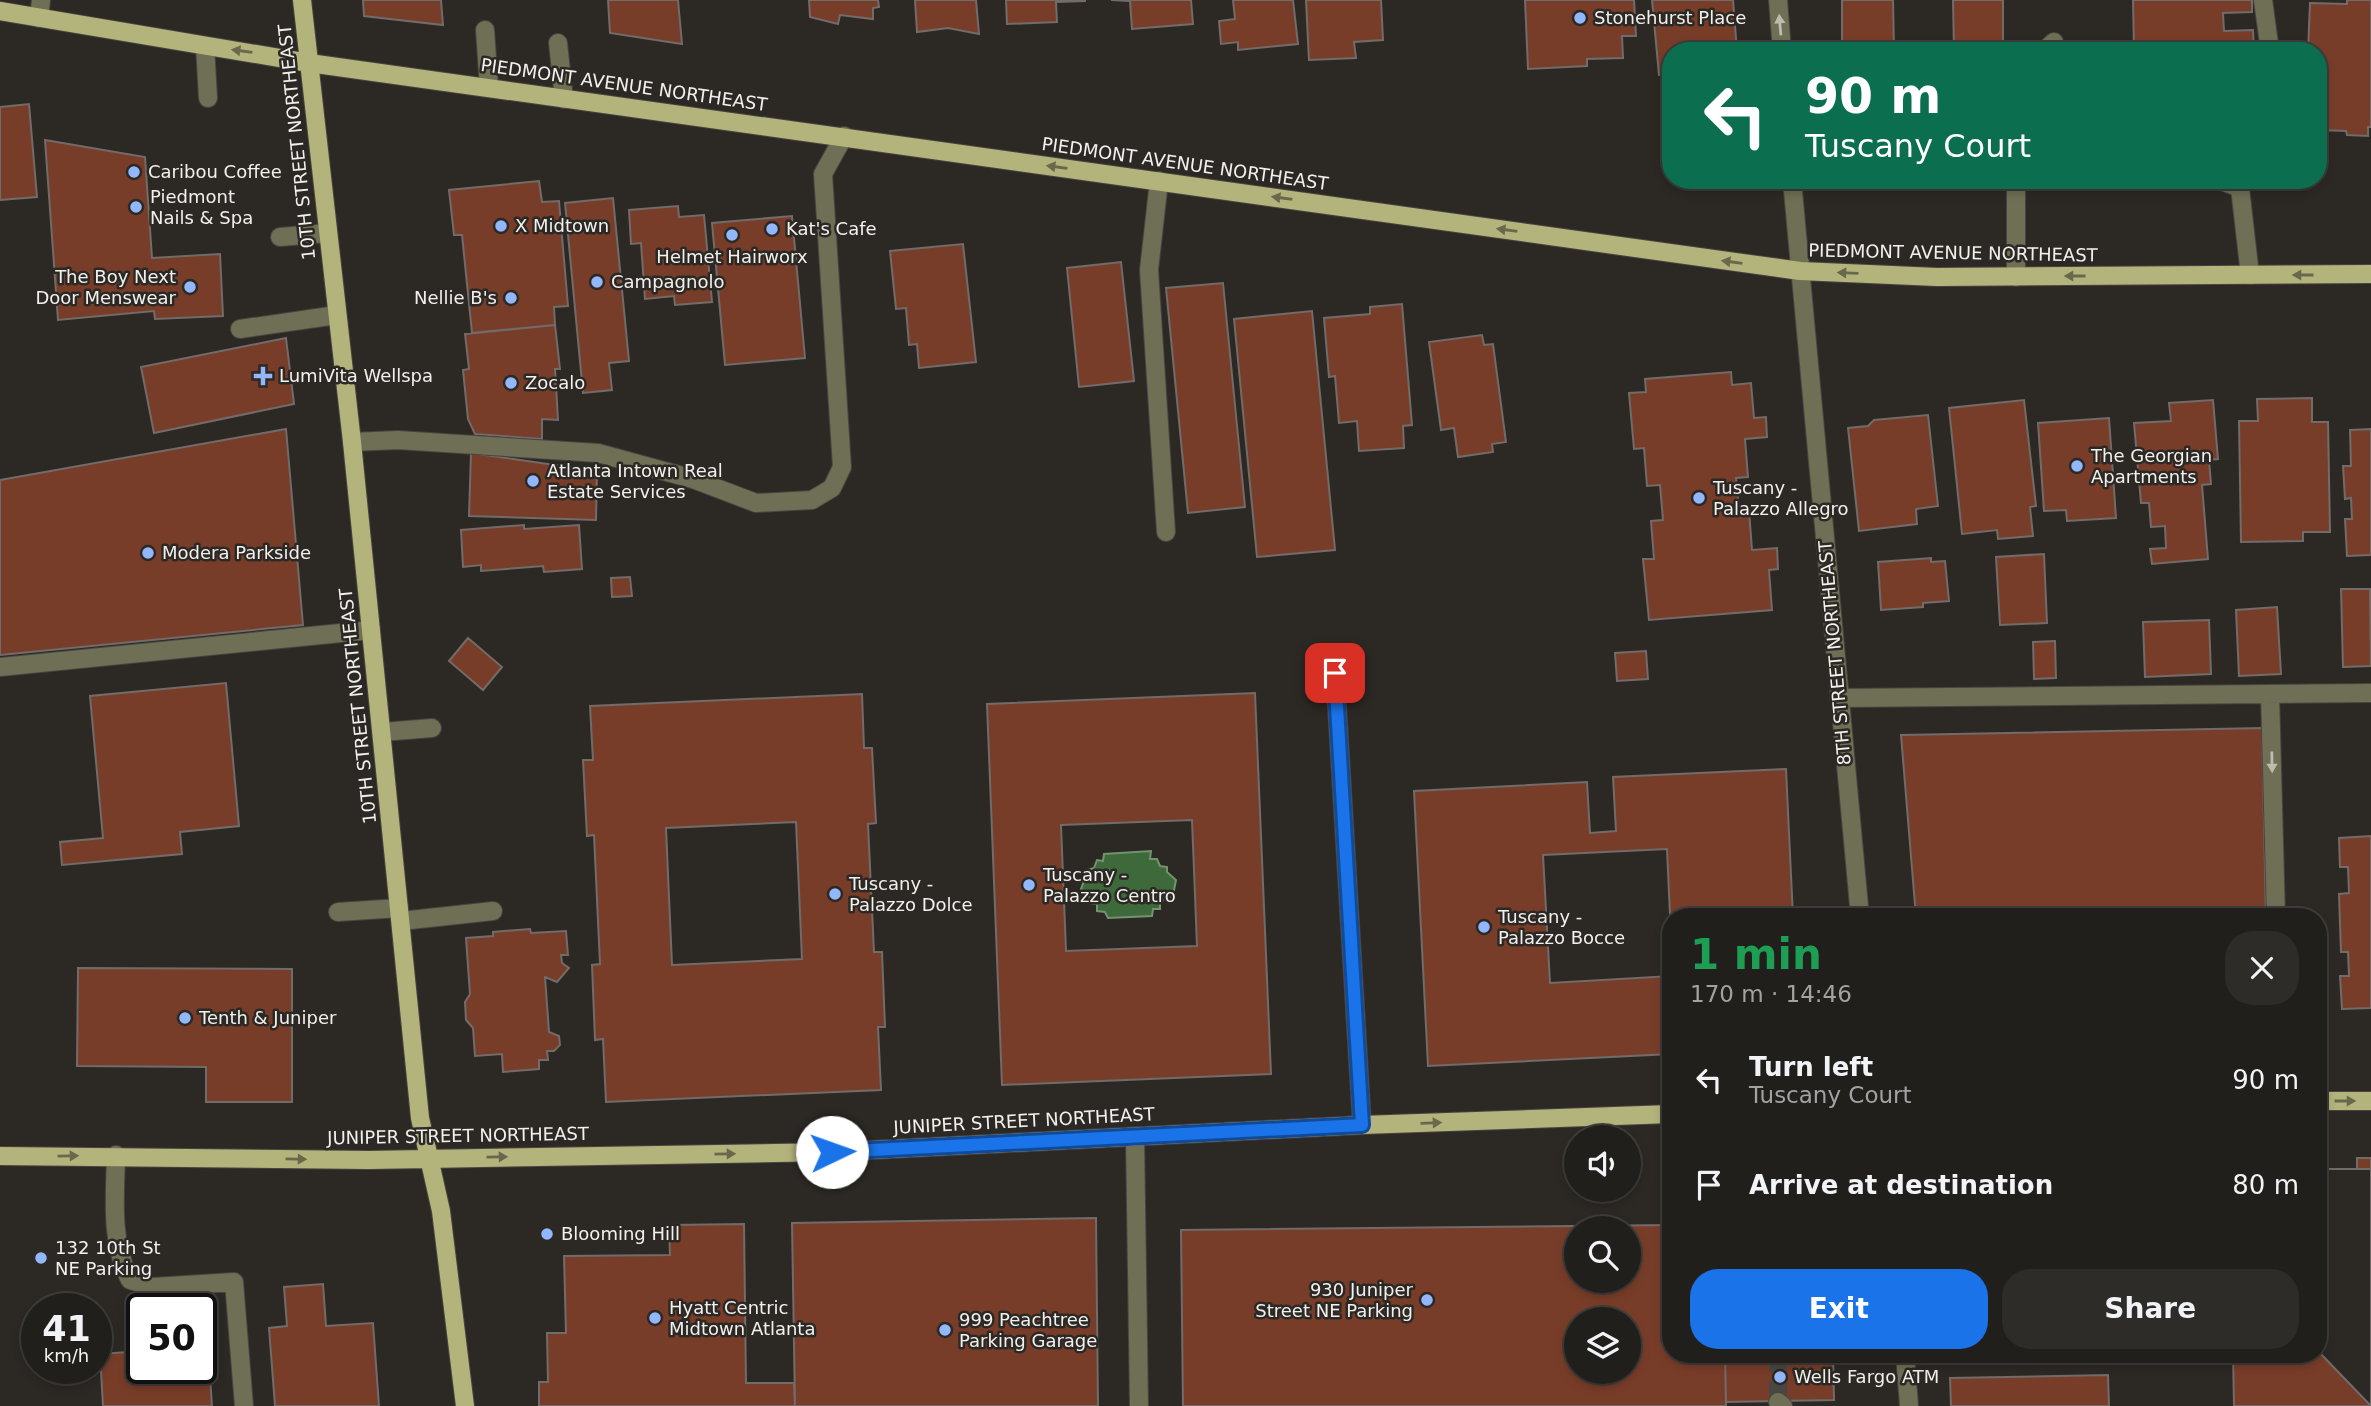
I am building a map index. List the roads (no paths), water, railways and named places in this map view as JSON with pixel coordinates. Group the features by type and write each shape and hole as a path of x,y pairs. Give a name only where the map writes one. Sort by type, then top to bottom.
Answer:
{"main road":[{"name":"10TH STREET NORTHEAST","path":"302,0 352,442 420,1118 441,1211 465,1406"},
{"name":"PIEDMONT AVENUE NORTHEAST","path":"0,11 40,9 205,46 309,63 1800,271 2016,277 2371,275"},
{"path":"2327,1101 2371,1101"},
{"name":"JUNIPER STREET NORTHEAST","path":"0,1156 116,1155 369,1160 832,1152 1362,1125 1662,1114"}],"street":[{"path":"1778,0 1781,42"},
{"path":"2263,0 2269,42"},
{"path":"485,30 489,87"},
{"path":"558,43 564,99"},
{"path":"205,46 208,97"},
{"path":"352,442 398,440 598,453 693,479 756,503 812,500 832,488 842,467 823,174 844,136"},
{"path":"1159,181 1149,270 1166,532"},
{"name":"8TH STREET NORTHEAST","path":"1793,189 1859,908"},
{"path":"2016,189 2016,277"},
{"path":"2242,189 2250,275"},
{"path":"279,237 328,233"},
{"path":"240,329 337,315"},
{"path":"0,667 371,630"},
{"path":"1335,673 1362,1125"},
{"path":"1839,698 2371,693"},
{"path":"2270,694 2276,908"},
{"path":"382,732 432,728"},
{"path":"338,912 400,914 493,911"},
{"path":"1135,1137 1139,1406"},
{"path":"116,1155 115,1229 120,1260 130,1280 153,1287 234,1282 244,1406"},
{"path":"1906,1363 1909,1406"}],"tunnel":[{"path":"1778,1363 1778,1402"}],"place":[{"name":"Stonehurst Place","path":"1580,18"},
{"name":"Caribou Coffee","path":"134,172"},
{"name":"Piedmont Nails & Spa","path":"136,207"},
{"name":"X Midtown","path":"501,226"},
{"name":"Kat's Cafe","path":"772,229"},
{"name":"Helmet Hairworx","path":"732,235"},
{"name":"Campagnolo","path":"597,282"},
{"name":"The Boy Next Door Menswear","path":"190,287"},
{"name":"Nellie B's","path":"511,298"},
{"name":"LumiVita Wellspa","path":"263,376"},
{"name":"Zocalo","path":"511,383"},
{"name":"The Georgian Apartments","path":"2077,466"},
{"name":"Atlanta Intown Real Estate Services","path":"533,481"},
{"name":"Tuscany - Palazzo Allegro","path":"1699,498"},
{"name":"Modera Parkside","path":"148,553"},
{"name":"Tuscany - Palazzo Centro","path":"1029,885"},
{"name":"Tuscany - Palazzo Dolce","path":"835,894"},
{"name":"Tuscany - Palazzo Bocce","path":"1484,927"},
{"name":"Tenth & Juniper","path":"185,1018"},
{"name":"Blooming Hill","path":"547,1234"},
{"name":"132 10th St NE Parking","path":"41,1258"},
{"name":"930 Juniper Street NE Parking","path":"1427,1300"},
{"name":"Hyatt Centric Midtown Atlanta","path":"655,1318"},
{"name":"999 Peachtree Parking Garage","path":"945,1330"},
{"name":"Wells Fargo ATM","path":"1780,1377"}]}
